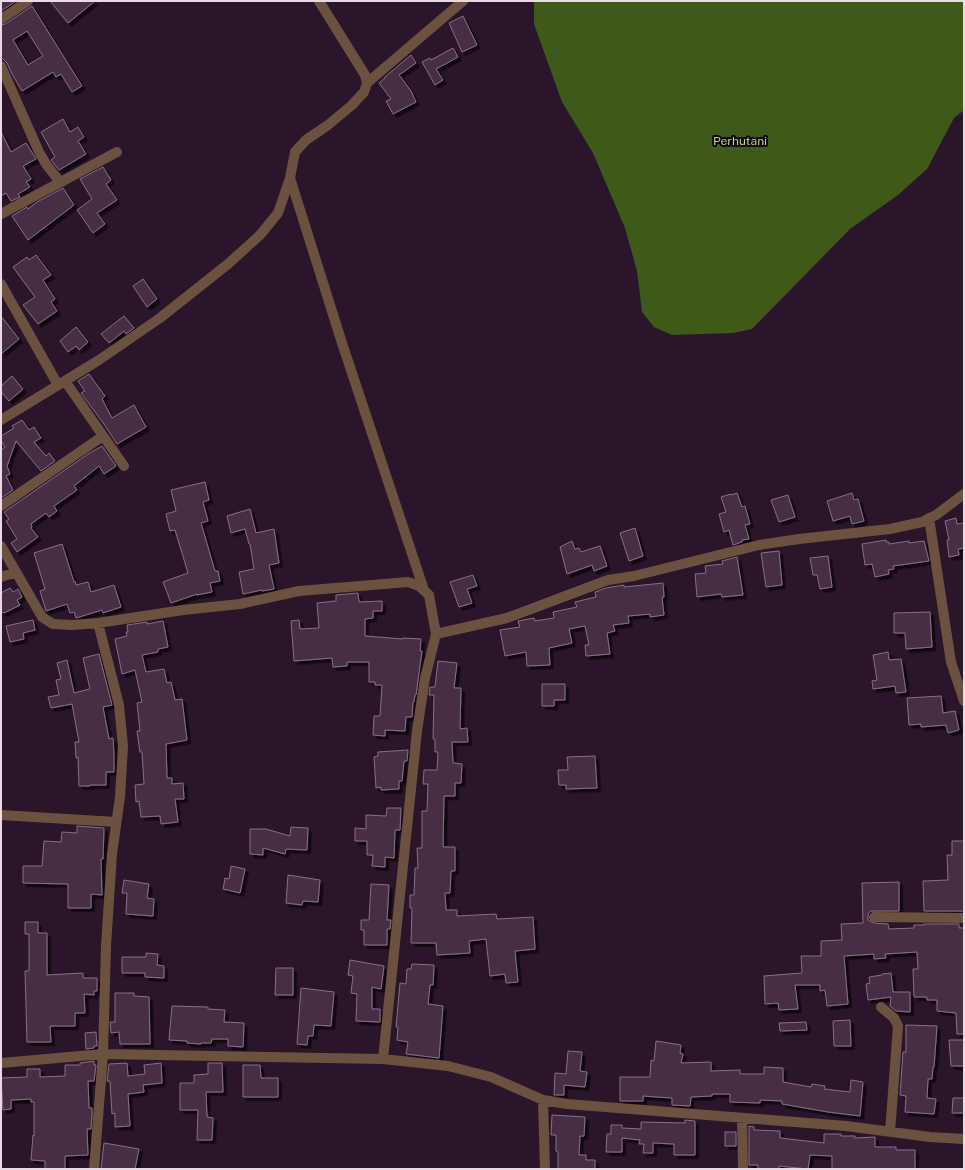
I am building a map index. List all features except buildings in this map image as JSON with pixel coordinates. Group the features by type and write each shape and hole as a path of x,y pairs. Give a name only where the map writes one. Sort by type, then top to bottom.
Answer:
{"street":[{"path":"1,19 28,1"},
{"path":"1,420 98,360 160,318 228,264 260,235 278,213 290,178 295,152 306,140 328,125 352,105 364,92 367,83 365,74 319,1"},
{"path":"367,83 463,1"},
{"path":"1,66 39,152 60,182"},
{"path":"1,214 117,152"},
{"path":"290,178 342,343 424,590"},
{"path":"1,284 62,383 124,466"},
{"path":"1,506 103,436"},
{"path":"436,634 507,618 608,580 634,576 759,545 890,529 922,522 936,515 964,494"},
{"path":"929,518 951,662 964,701"},
{"path":"1,546 42,617 52,624 72,625 98,623 183,610 240,604 299,591 408,582 424,590 429,595 436,634 425,678 417,731 383,1059"},
{"path":"1,577 16,572"},
{"path":"94,1169 103,1054 107,931 112,854 120,797 122,746 119,705 98,623"},
{"path":"1,815 116,822"},
{"path":"874,917 964,918"},
{"path":"881,1008 894,1018 898,1026 890,1132"},
{"path":"1,1063 103,1054 383,1059 448,1066 491,1077 543,1100 567,1104 846,1126 930,1137 964,1139"},
{"path":"543,1100 545,1169"},
{"path":"742,1118 743,1169"}],"green space":[{"name":"Perhutani","path":"534,1 964,1 964,110 954,118 927,169 898,195 850,229 752,329 733,333 672,335 654,327 642,312 637,271 625,228 593,153 562,102 534,24"}]}
